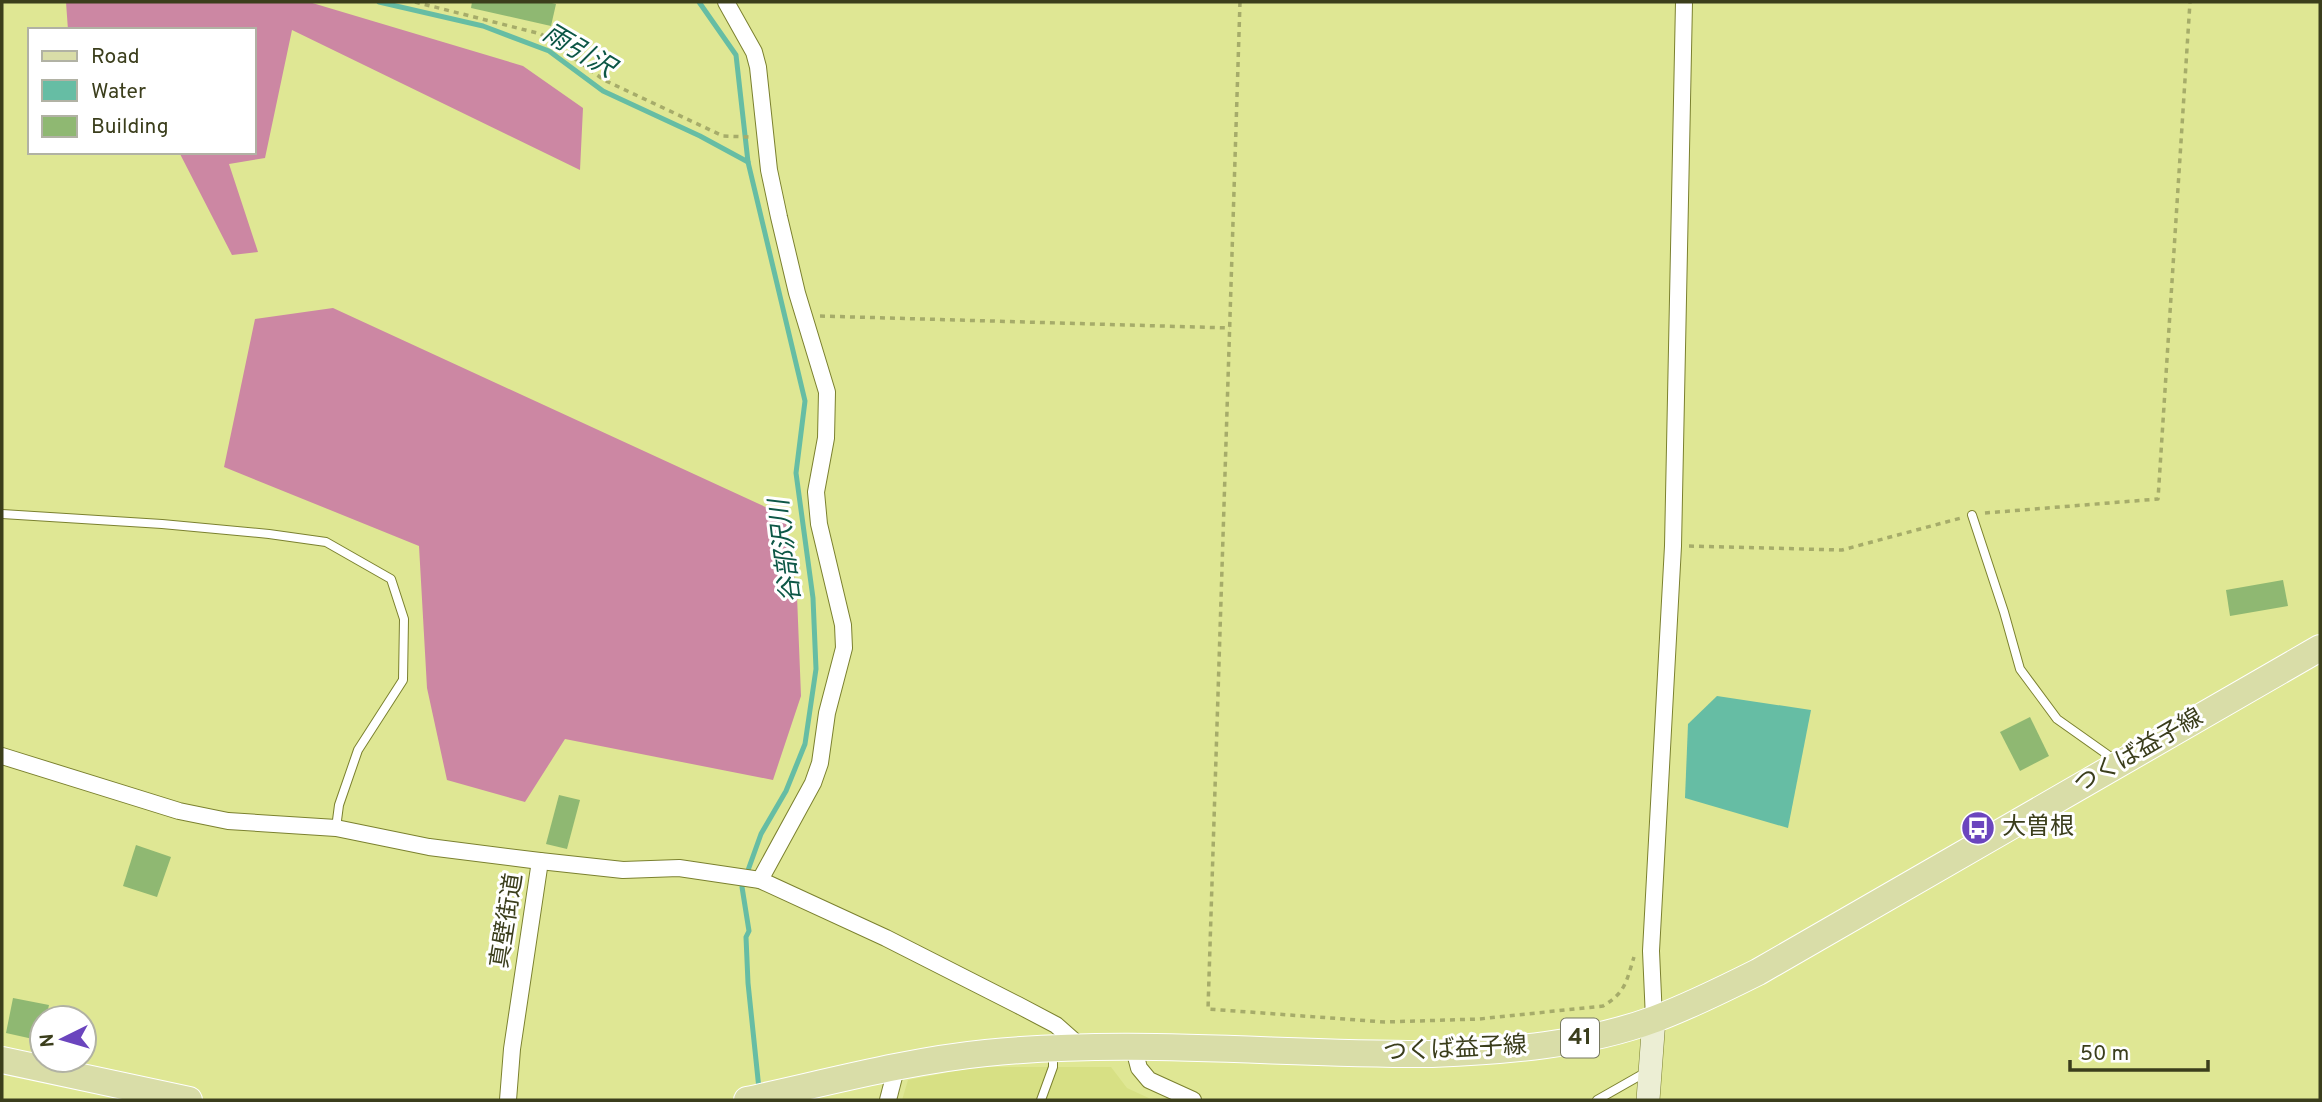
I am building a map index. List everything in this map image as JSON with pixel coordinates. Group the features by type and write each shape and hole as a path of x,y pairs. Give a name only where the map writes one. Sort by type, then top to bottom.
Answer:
{"main road":[{"name":"つくば益子線","path":"747,1100 986,1053 1082,1048 1371,1054 1481,1052 1579,1038 1654,1019 1758,972 2320,648"},
{"path":"1648,1100 1654,1019"},
{"path":"2,1060 189,1100"}],"street":[{"path":"726,2 754,52 758,67 765,138 779,217 797,293 827,392 825,438 816,492 820,524 843,625 844,648 827,713 820,763 813,783 757,880 886,938 1018,1004 1056,1025 1082,1048"},
{"path":"1654,1019 1651,951 1673,546 1684,2"},
{"path":"2,756 179,811 228,821 336,828 429,847 540,861"},
{"name":"真壁街道","path":"508,1100 512,1049 540,861 623,870 679,868 757,880"},
{"path":"1134,1048 1139,1069 1149,1080 1193,1100"},
{"path":"888,1100 896,1069"}],"lane":[{"path":"2,514 162,524 326,542 391,579 404,620 403,680 358,750 339,805 336,828"},
{"path":"1972,515 2020,669 2057,719 2120,763"},
{"path":"1041,1100 1053,1067 1053,1049"},
{"path":"1597,1100 1650,1069"}],"path":[{"path":"415,2 541,34 604,80 723,136 765,138"},
{"path":"1240,2 1208,1009 1385,1022 1479,1019 1603,1006 1618,997 1622,991 1636,951 1651,951"},
{"path":"1673,546 1842,550 1972,515 2001,510 2158,499 2190,2"},
{"path":"805,316 1230,328"}],"shaded area":[{"path":"66,2 309,2 523,66 583,108 580,170 292,30 265,158 229,164 258,252 232,255 180,154 256,154 256,28 68,28"},
{"path":"333,308 785,516 797,596 801,696 773,780 565,739 525,802 447,780 427,688 419,546 224,467 255,319"},
{"path":"977,1067 1111,1067 1127,1088 1153,1100 902,1100 908,1080"}],"water":[{"path":"1717,696 1811,710 1788,828 1685,798 1688,724"}],"building":[{"path":"472,2 556,4 551,26 471,8"},
{"path":"2283,580 2288,606 2230,616 2226,590"},
{"path":"2030,717 2049,756 2020,771 2000,732"},
{"path":"559,795 580,800 567,849 546,844"},
{"path":"136,845 171,857 157,897 123,886"},
{"path":"13,998 44,1004 28,1004 28,1038 6,1033"}],"waterway":[{"name":"雨引沢","path":"379,2 483,26 549,51 603,91 700,136 748,162"},
{"name":"谷部沢川","path":"699,2 736,55 748,162 805,401 796,473 813,598 816,669 805,744 786,791 761,834 742,887 749,931 746,937 748,983 759,1089"}],"place":[{"name":"大曽根","path":"1978,828"}]}
